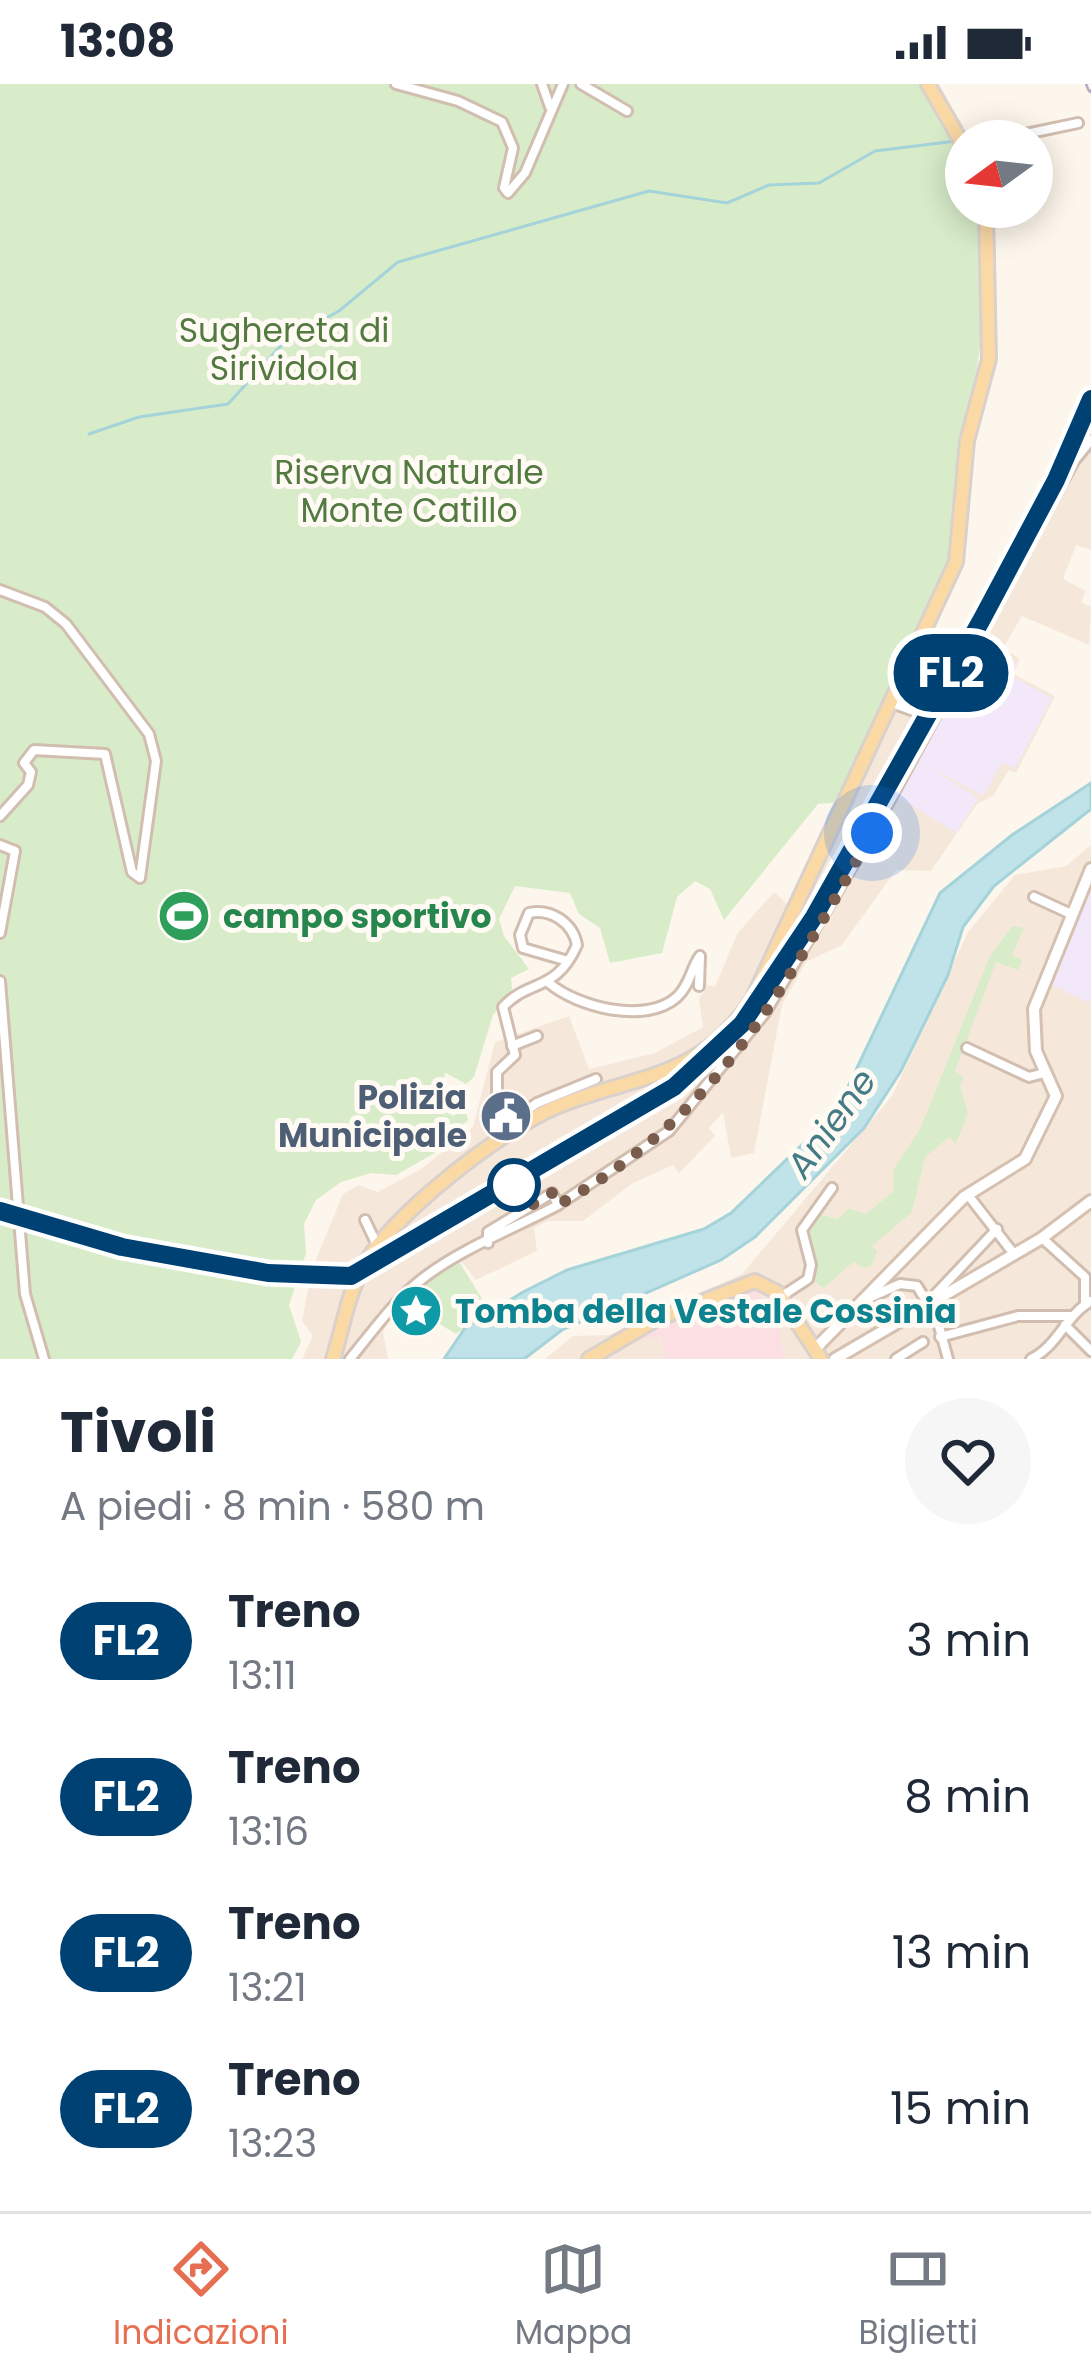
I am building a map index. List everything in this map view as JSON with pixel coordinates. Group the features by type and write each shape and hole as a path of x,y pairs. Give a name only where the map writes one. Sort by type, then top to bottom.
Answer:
{"main road":[{"path":"928,84 949,120"},
{"path":"331,1356 360,1272 413,1206 550,1110 681,1067 735,1023 767,973 957,557 965,452 989,359 986,228"},
{"path":"589,1359 655,1320 740,1284 762,1282 784,1298 814,1356 968,1195 1022,1163 1035,1147 1055,1101 1033,1037 1034,1010 1091,868"},
{"path":"835,1359 1042,1238 1090,1204"}],"street":[{"path":"396,84 458,101 502,122 513,148 504,188 508,193 525,172 563,84"},
{"path":"542,84 550,109"},
{"path":"581,84 627,111"},
{"path":"1053,128 1078,123"},
{"path":"350,1359 418,1282 488,1244 488,1232 552,1193 558,1205 656,1142 718,1077 783,985 1074,461 1091,440"},
{"path":"0,590 44,608 65,624 149,734 156,761 140,878 132,872 105,754 34,750 24,763 31,772 28,785 0,816"},
{"path":"892,703 934,720"},
{"path":"0,845 15,850 0,933"},
{"path":"1034,897 1071,914"},
{"path":"500,1130 497,1072 513,1059 502,1018 504,1005 549,983 568,961 577,947 572,928 543,912 529,913 520,935 524,948 568,961"},
{"path":"549,983 587,1003 654,1009 680,994 700,956 699,986"},
{"path":"0,982 25,1294 44,1359"},
{"path":"512,1046 537,1036"},
{"path":"967,1048 1029,1078 1044,1073"},
{"path":"472,1163 500,1130 537,1103 596,1079"},
{"path":"784,1298 808,1280 811,1265 802,1230 832,1188"},
{"path":"968,1195 1014,1254"},
{"path":"365,1220 378,1245"},
{"path":"928,1302 997,1229"},
{"path":"1031,1359 1050,1348 1068,1320 1088,1303 1085,1277 1042,1238"},
{"path":"868,1298 909,1282 928,1302 948,1359"},
{"path":"940,1337 970,1333 1018,1316 1068,1320 1091,1351"},
{"path":"896,1359 923,1342"}],"shaded area":[{"path":"1091,399 1091,550 1076,545 1063,579 1086,591 1081,602 1091,607 1089,645 1022,616 1003,648 1020,659 1013,674 1055,696 1016,773 1009,770 993,796 977,804 931,871 896,870 842,945 806,962 782,1005 754,1153 731,1158 723,1112 709,1128 715,1136 679,1173 673,1165 633,1183 583,1221 548,1221 534,1228 537,1251 476,1280 457,1256 428,1270 406,1288 383,1332 388,1359 302,1359 313,1336 302,1321 312,1269 343,1194 359,1185 377,1192 420,1170 473,1127 495,1042 569,1016 589,1069 655,1053 703,1027 699,999 708,985 715,987 737,934 774,892 791,908 893,700 935,717 1074,462"},
{"path":"978,643 1017,663 1011,676 1052,698 1015,768 1002,762 984,796 927,766 978,798 956,833 897,796"},
{"path":"1091,845 1091,1359 545,1359 573,1336 609,1335 742,1274 892,1096 968,932 1015,875 1066,866"},
{"path":"1091,875 1091,999 1087,1002 1046,982"},
{"path":"756,1288 761,1299 771,1297 775,1316 769,1322 778,1321 784,1358 664,1359 662,1336 637,1341 636,1332 671,1315 709,1307"}],"green space":[{"name":"Riserva Naturale Monte Catillo","path":"0,84 922,84 945,125 945,228 979,228 981,340 950,555 841,802 818,804 724,920 710,889 695,881 677,897 662,953 610,963 600,928 579,914 570,893 515,886 499,919 504,936 529,969 511,978 512,989 493,1015 474,1077 466,1084 446,1073 430,1104 453,1116 465,1109 468,1120 433,1154 396,1175 371,1173 341,1182 316,1200 304,1224 306,1253 289,1305 301,1342 292,1359 0,1359"},
{"path":"1012,926 1024,928 1012,955 1022,960 1018,970 996,962 955,1071 964,1078 960,1085 968,1113 956,1144 949,1137 925,1157 912,1212 872,1246 877,1251 871,1266 862,1268 854,1261 824,1288 812,1280 815,1262 807,1227 815,1213 837,1219 849,1209 866,1214 894,1191 893,1170 920,1129 990,956"},
{"path":"460,1263 489,1310 456,1334 438,1323 427,1335 401,1305 427,1279"}],"water":[{"name":"Aniene","path":"1091,783 1091,809 994,886 963,927 948,975 901,1071 864,1128 755,1237 721,1260 562,1330 524,1359 444,1359 465,1328 523,1292 567,1270 704,1229 731,1213 836,1112 940,893 1012,835"}],"waterway":[{"path":"89,434 139,417 228,404 287,339 339,311 398,262 649,191 727,203 769,185 819,183 875,151 945,142"}],"railway":[{"path":"1089,84 1091,89"},
{"path":"368,1269 651,1103 700,1064 743,1019 781,970 848,863 1041,514 1091,399"}],"train":[{"name":"FL2","path":"0,1211 122,1247 315,1279 351,1276 674,1087 742,1024 814,917 982,619 1056,480 1091,399"}],"place":[{"name":"campo sportivo","path":"184,916"},
{"name":"Polizia Municipale","path":"506,1116"},
{"name":"Tomba della Vestale Cossinia","path":"416,1311"}],"route":[{"path":"514,1185 520,1212 552,1193 558,1205 669,1131 718,1077 765,1013 872,833"}],"park label":[{"name":"Sughereta di Sirividola","path":"284,349"}]}
